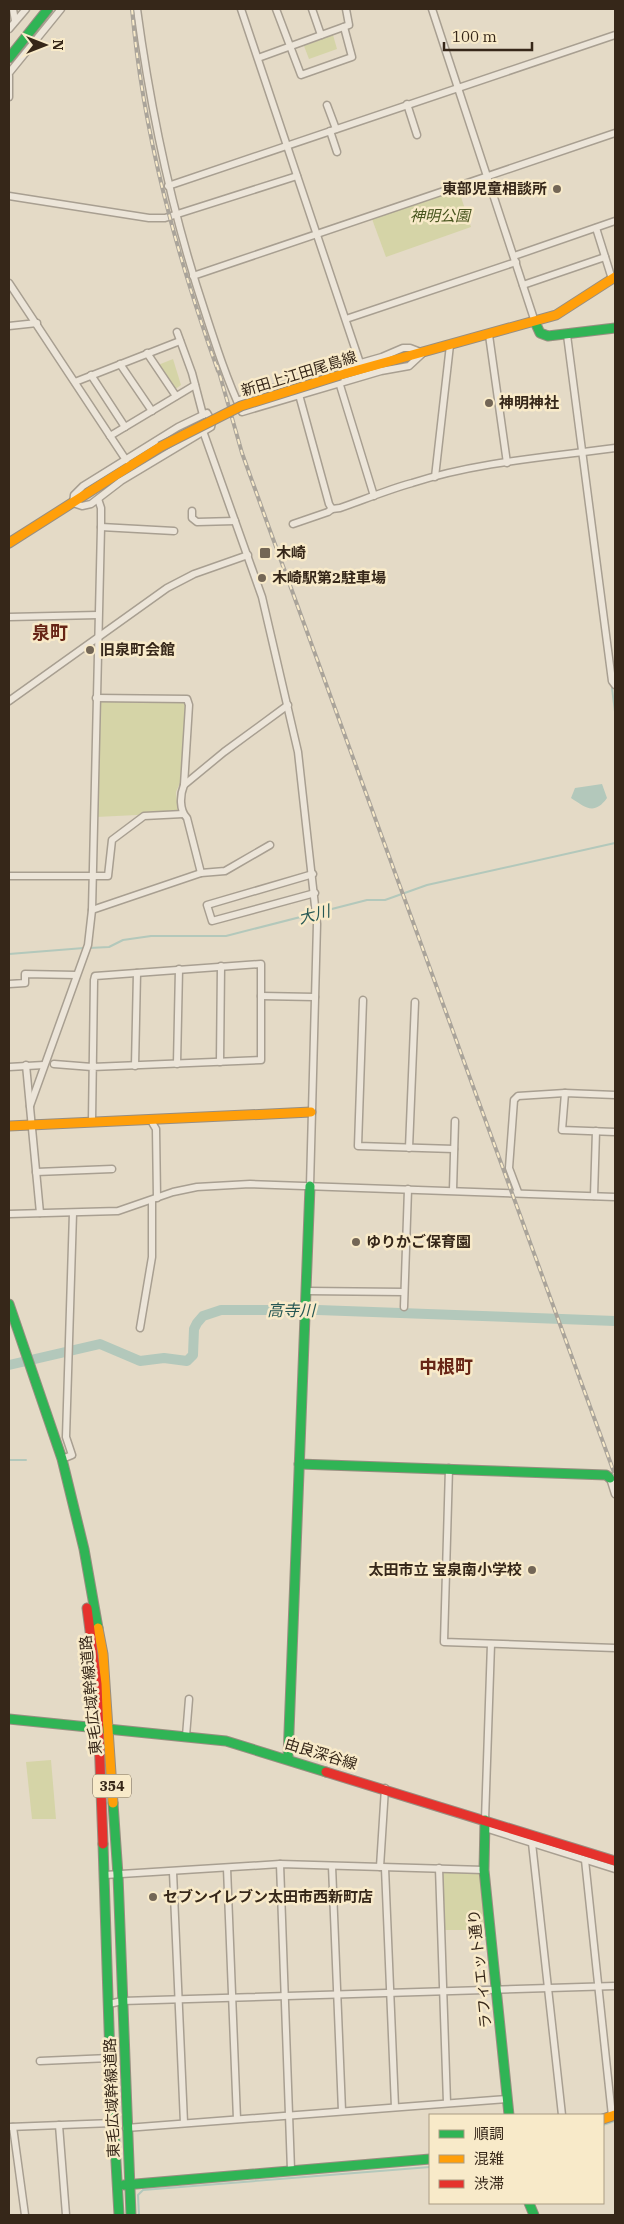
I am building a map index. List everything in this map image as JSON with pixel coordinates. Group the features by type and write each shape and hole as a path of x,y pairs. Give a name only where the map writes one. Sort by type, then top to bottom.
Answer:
{"main road":[{"path":"9,45 38,9"},
{"path":"9,58 48,9"},
{"name":"新田上江田尾島線","path":"9,543 160,447 241,406 340,379 423,352 563,313 614,278"},
{"path":"535,322 540,334 548,336 615,328"},
{"path":"9,1126 311,1112"},
{"path":"288,1758 310,1186"},
{"name":"東毛広域幹線道路","path":"9,1304 51,1449 77,1550 94,1655 105,1875 110,2058 119,2215"},
{"name":"東毛広域幹線道路","path":"9,1328 24,1357"},
{"name":"東毛広域幹線道路","path":"27,1367 62,1460 82,1541 97,1618 106,1689 118,1875 128,2184 131,2215"},
{"path":"299,1464 606,1475 612,1478"},
{"name":"由良深谷線","path":"9,1719 226,1741 385,1788 485,1824 615,1860"},
{"name":"ラフィエット通り","path":"485,1824 484,1870 509,2114"},
{"path":"117,2185 429,2159"}],"street":[{"path":"13,9 15,21"},
{"path":"9,29 26,9"},
{"path":"9,97 9,74 61,9"},
{"path":"138,9 150,96 175,216 193,276 237,401 243,412 340,379 409,366 423,352 403,348 237,401"},
{"path":"241,9 360,363"},
{"path":"276,9 301,75 352,57 344,27"},
{"path":"312,9 321,35"},
{"path":"258,58 349,25 350,22 346,9"},
{"path":"432,9 535,322"},
{"path":"168,186 615,35"},
{"path":"407,104 417,135"},
{"path":"327,105 337,152"},
{"path":"193,276 615,133"},
{"path":"9,196 149,218 175,216 297,176"},
{"path":"346,319 615,221"},
{"path":"596,228 614,278"},
{"path":"523,285 606,257"},
{"path":"9,283 126,460"},
{"path":"9,326 37,323"},
{"path":"177,332 203,415"},
{"path":"489,335 507,463"},
{"path":"567,335 612,682 615,685"},
{"path":"75,382 180,341"},
{"path":"434,477 450,345"},
{"path":"148,353 176,396"},
{"path":"120,364 152,411"},
{"path":"91,375 125,427"},
{"path":"340,379 374,496"},
{"path":"295,381 328,504 332,509"},
{"path":"110,436 195,385"},
{"path":"209,414 212,425 203,431 121,481 98,499 82,506 73,502 76,491 93,479 203,415 209,414"},
{"path":"203,431 264,604 298,752 301,796 315,893 317,935 310,1186"},
{"path":"293,524 332,509 434,477 507,463 615,448"},
{"path":"30,1106 88,945 92,910 101,527 101,508 98,499"},
{"path":"192,510 192,518 197,522 235,521"},
{"path":"101,527 174,531"},
{"path":"9,701 167,588 194,574 248,555"},
{"path":"9,617 98,616"},
{"path":"96,698 187,699 189,704 184,785 181,792 183,814 187,818 201,873"},
{"path":"184,785 224,752 288,705"},
{"path":"9,876 108,876 112,840 144,816 183,814"},
{"path":"92,910 201,873 225,871 270,845"},
{"path":"313,874 207,905 212,922 315,893"},
{"path":"54,1064 92,1067 261,1060 261,964 95,976 92,1067 92,1121"},
{"path":"220,1062 221,966"},
{"path":"177,1064 179,969"},
{"path":"135,1066 137,973"},
{"path":"9,984 25,983 25,974 76,975"},
{"path":"261,996 315,998"},
{"path":"362,1000 358,1146 454,1150"},
{"path":"409,1148 415,1002"},
{"path":"26,1065 40,1213"},
{"path":"9,1067 44,1065"},
{"path":"518,1192 509,1168 514,1100 518,1096 565,1093 615,1095"},
{"path":"565,1093 562,1130 615,1132"},
{"path":"140,1328 152,1257 155,1199 156,1129 150,1119"},
{"path":"453,1190 455,1121"},
{"path":"594,1196 596,1132"},
{"path":"36,1172 112,1170"},
{"path":"9,1214 118,1211 173,1192 206,1187 250,1184 615,1196"},
{"path":"404,1308 408,1189"},
{"path":"62,1460 72,1455 66,1437 73,1213"},
{"path":"306,1291 404,1292"},
{"path":"449,1468 444,1642 615,1648"},
{"path":"612,1478 615,1494"},
{"path":"491,1644 485,1824 532,1843 615,1869"},
{"path":"186,1736 189,1699"},
{"path":"385,1788 383,1867 395,2107"},
{"path":"532,1843 562,2114"},
{"path":"585,1860 610,2117"},
{"path":"105,1875 280,1864 484,1870"},
{"path":"280,1864 291,2170"},
{"path":"332,1866 342,2111"},
{"path":"227,1868 237,2119"},
{"path":"439,1868 447,2103"},
{"path":"173,1872 184,2123"},
{"path":"109,2004 122,2001 178,1999 615,1986"},
{"path":"40,2061 110,2058"},
{"path":"126,2128 507,2099"},
{"path":"25,2215 11,2127 113,2123"},
{"path":"59,2125 66,2215"}],"green space":[{"path":"333,35 337,49 309,59 304,46"},
{"name":"神明公園","path":"458,188 471,227 386,257 372,219"},
{"path":"173,359 181,385 174,390 158,365"},
{"path":"99,699 183,702 186,705 180,783 176,792 178,813 96,817"},
{"path":"51,1760 56,1819 32,1819 26,1762"},
{"path":"443,1871 482,1872 488,1930 444,1930"}],"shaded area":[{"path":"602,784 607,798 598,807 585,807 571,798 575,788"}],"waterway":[{"path":"612,688 615,712"},
{"name":"大川","path":"89,948 109,947 123,940 151,936 226,936 367,900 385,900 427,885 615,843"},
{"name":"大川","path":"9,954 84,948"},
{"name":"高寺川","path":"9,1365 100,1344 140,1361 164,1358 187,1361 193,1355 194,1329 197,1323 203,1316 221,1310 318,1310 615,1321"},
{"path":"9,1460 26,1460"},
{"path":"604,2125 615,2121"},
{"path":"139,2215 138,2195 143,2190 429,2167"}],"railway":[{"path":"132,9 144,101 163,192 188,282 218,371"},
{"path":"217,365 242,453 615,1475"}],"traffic: fast":[{"path":"9,58 48,9"},
{"path":"535,322 540,333 548,336 615,328"},
{"path":"288,1758 310,1186"},
{"path":"9,1304 62,1459 84,1549 98,1628"},
{"path":"299,1464 606,1475 610,1478"},
{"path":"9,1719 226,1741 326,1772"},
{"path":"113,1803 118,1875 131,2215"},
{"path":"485,1820 484,1870 509,2114"},
{"path":"103,1844 110,2058 119,2215"},
{"path":"124,2185 429,2159"},
{"path":"529,2204 534,2215"}],"traffic: slow":[{"path":"340,375 556,315 615,277"},
{"path":"160,447 241,406 340,375"},
{"path":"9,543 160,447"},
{"path":"9,1126 311,1112"},
{"path":"98,1628 103,1654 113,1803"},
{"path":"604,2119 615,2115"}],"traffic: jam":[{"path":"87,1608 97,1684 103,1844"},
{"path":"326,1772 615,1861"}],"place":[{"name":"東部児童相談所","path":"557,189"},
{"name":"神明神社","path":"489,403"},
{"name":"木崎","path":"265,553"},
{"name":"木崎駅第2駐車場","path":"262,578"},
{"name":"旧泉町会館","path":"90,650"},
{"name":"ゆりかご保育園","path":"356,1242"},
{"name":"太田市立 宝泉南小学校","path":"532,1570"},
{"name":"セブンイレブン太田市西新町店","path":"153,1897"}],"district":[{"name":"泉町","path":"50,633"},
{"name":"中根町","path":"446,1367"}]}
